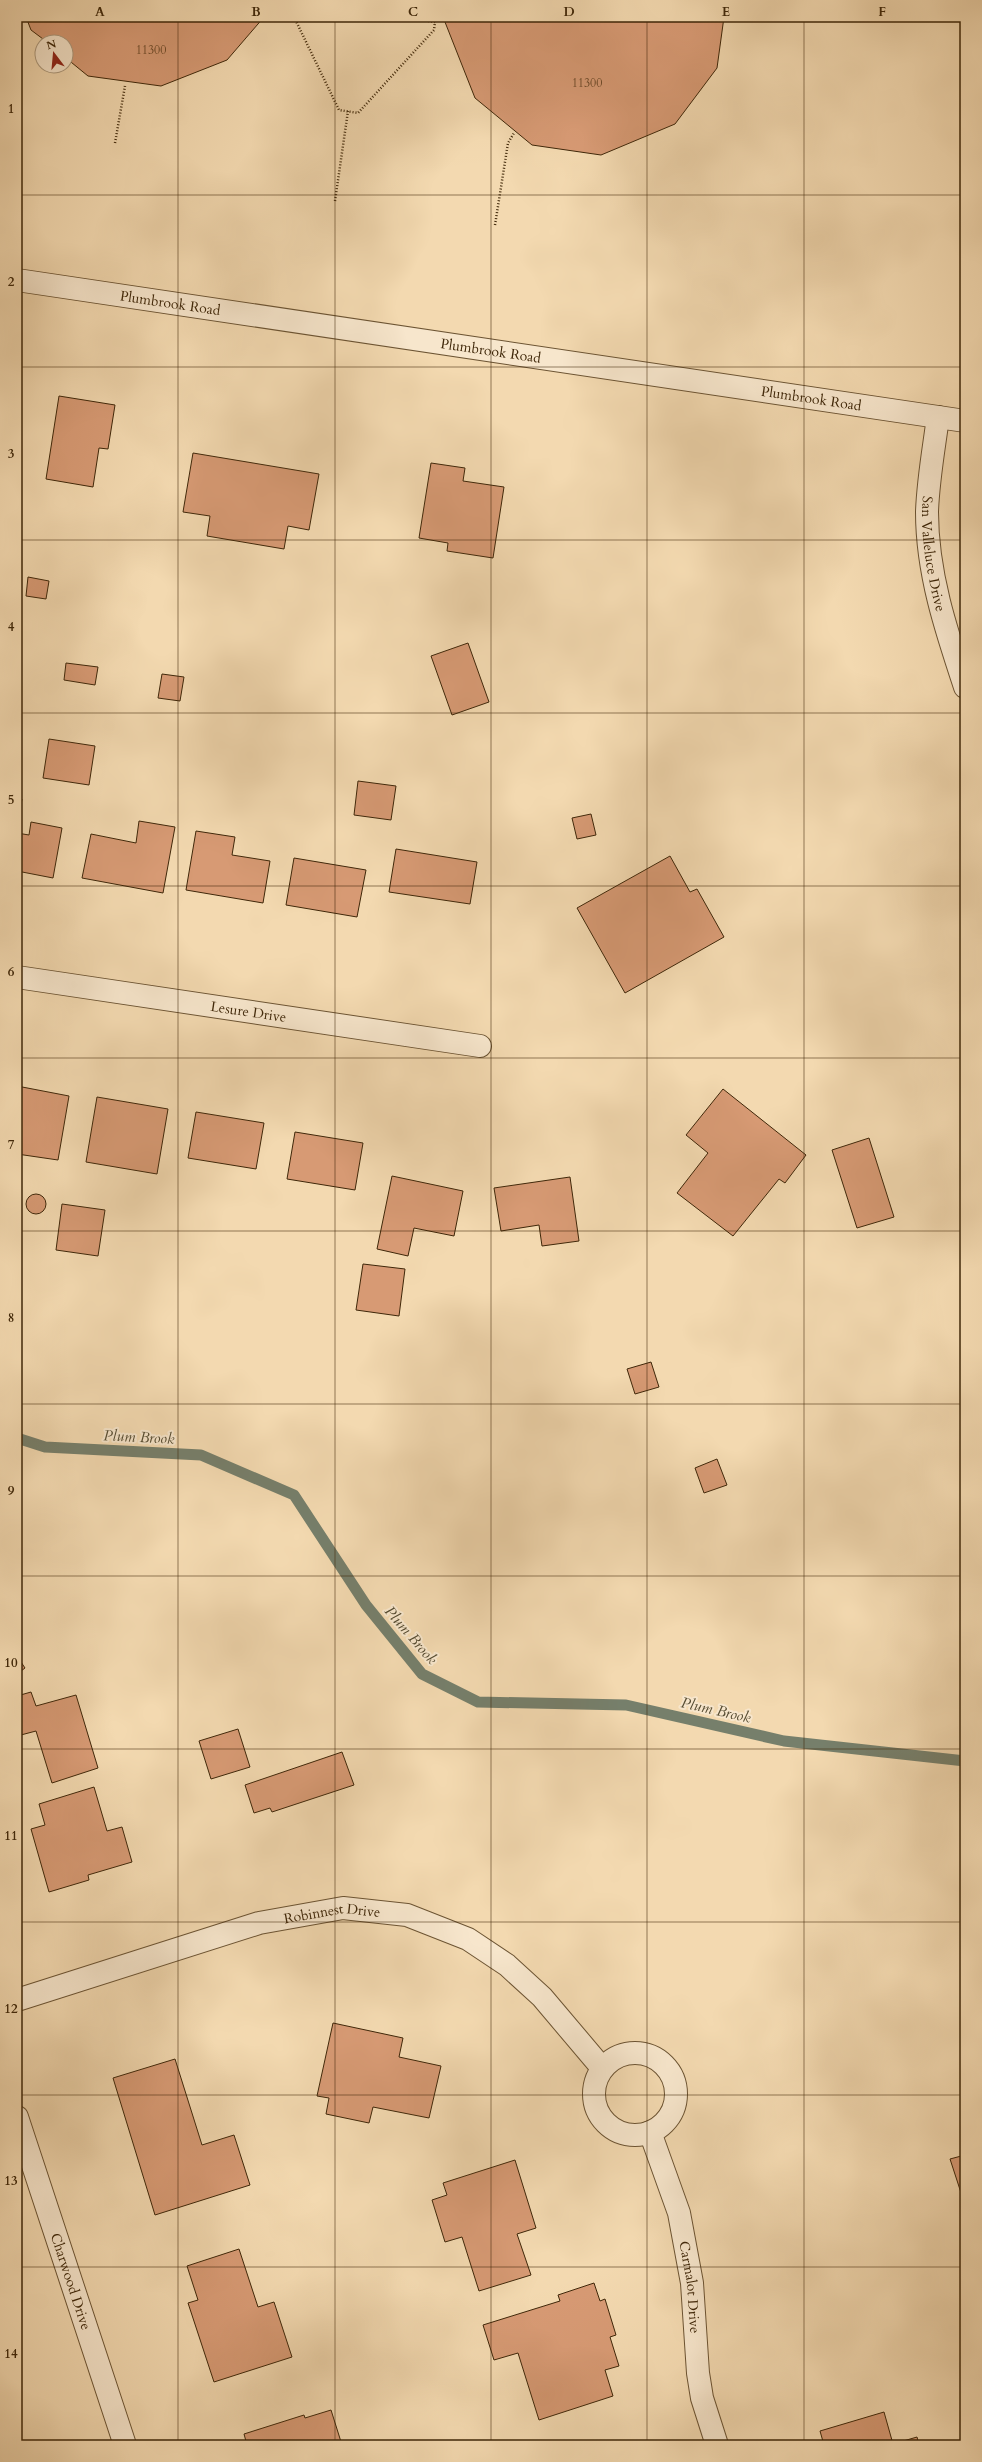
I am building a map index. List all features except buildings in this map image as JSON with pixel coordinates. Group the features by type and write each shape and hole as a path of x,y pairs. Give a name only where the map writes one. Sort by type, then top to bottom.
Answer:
{"street":[{"name":"Plumbrook Road","path":"17,280 965,421"},
{"name":"San Valleluce Drive","path":"938,417 927,511 929,549 935,585 965,687"},
{"name":"Lesure Drive","path":"17,977 480,1046"},
{"name":"Robinnest Drive","path":"17,2000 259,1923 343,1908 407,1915 468,1939 507,1965 542,1997 602,2068"},
{"path":"639,2053 653,2056 664,2064 672,2075 676,2089 676,2102 671,2116 662,2126 650,2132 637,2136 623,2134 611,2128 601,2119 596,2107 594,2093 596,2080 602,2068 613,2059 625,2054 639,2053"},
{"name":"Charwood Drive","path":"17,2117 125,2445"},
{"name":"Carmalot Drive","path":"650,2132 680,2213 692,2283 698,2373 702,2398 718,2445"}],"path":[{"path":"294,17 339,110 358,113 434,30 435,22 402,17"},
{"path":"115,143 125,86"},
{"path":"335,201 348,111"},
{"path":"495,225 508,143 514,133"}],"waterway":[{"name":"Plum Brook","path":"17,1438 45,1447 201,1455 294,1495 366,1605 422,1674 478,1702 626,1705 784,1741 965,1761"}]}
